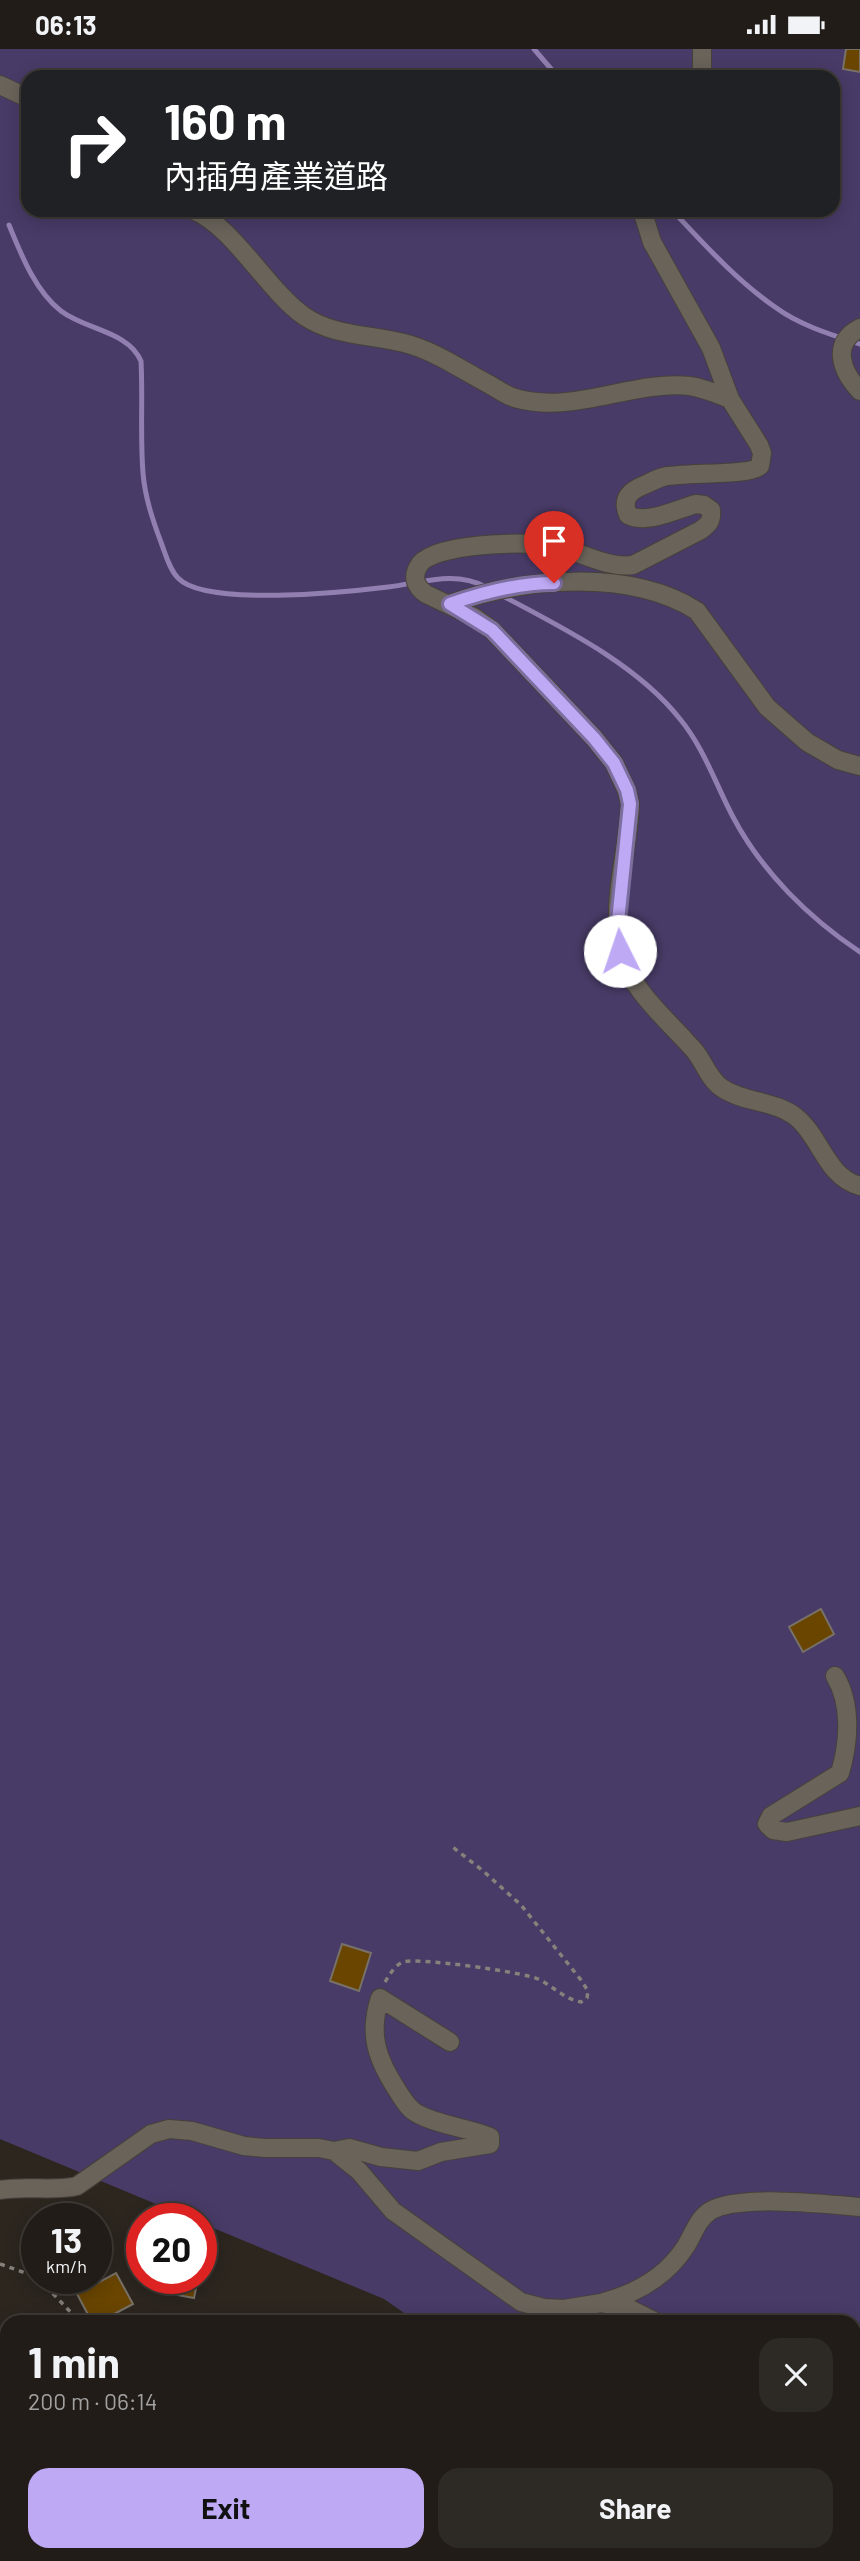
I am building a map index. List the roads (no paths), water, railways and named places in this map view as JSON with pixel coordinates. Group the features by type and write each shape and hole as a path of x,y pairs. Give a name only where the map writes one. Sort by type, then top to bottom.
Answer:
{"street":[{"path":"702,49 702,70"},
{"path":"0,85 21,95"},
{"path":"203,217 222,231 272,286 304,315 324,327 410,345 443,358 514,398 538,402 574,401 687,386 702,388 730,399"},
{"path":"644,217 652,242 711,348 730,399 762,453 761,466 750,471 662,477 636,488 625,501 628,515 635,519 696,504 705,505 711,510 712,518 701,530 633,565 624,566 552,545 478,545 429,557 420,562 415,573 418,586 492,630 594,738 614,763 627,790 630,804 617,931 627,970 639,989 696,1053 716,1083 735,1094 782,1108 795,1117 805,1125 834,1170 850,1183 860,1186"},
{"path":"850,336 842,356 847,373 860,391"},
{"path":"450,604 506,587 530,583 602,583 639,587 684,602 704,619 767,707 807,741 838,759 860,766"},
{"path":"835,1675 840,1683 848,1720 846,1751 840,1773 771,1816 767,1823 773,1830 787,1832 860,1816"},
{"path":"0,2190 63,2189 77,2186 151,2134 169,2129 192,2131 244,2146 320,2148 334,2151 349,2148 381,2157 418,2161 452,2150 486,2146 492,2140 491,2137 426,2118 407,2106 381,2066 376,2052 375,2027 380,1998 450,2042"},
{"path":"334,2151 359,2171 393,2211 521,2302 544,2308 564,2309 629,2295 657,2277 685,2248 699,2220 713,2209 733,2203 860,2207"},
{"path":"601,2303 630,2309 642,2315"}],"waterway":[{"path":"534,49 552,70"},
{"path":"678,217 708,249 775,307 805,324 860,344"},
{"path":"9,225 30,271 52,303 71,317 127,343 141,361 142,459 146,491 167,558 178,578 193,587 246,595 342,592 450,578 486,587"},
{"path":"501,595 597,648 662,699 696,742 733,817 772,875 805,909 860,952"}]}
